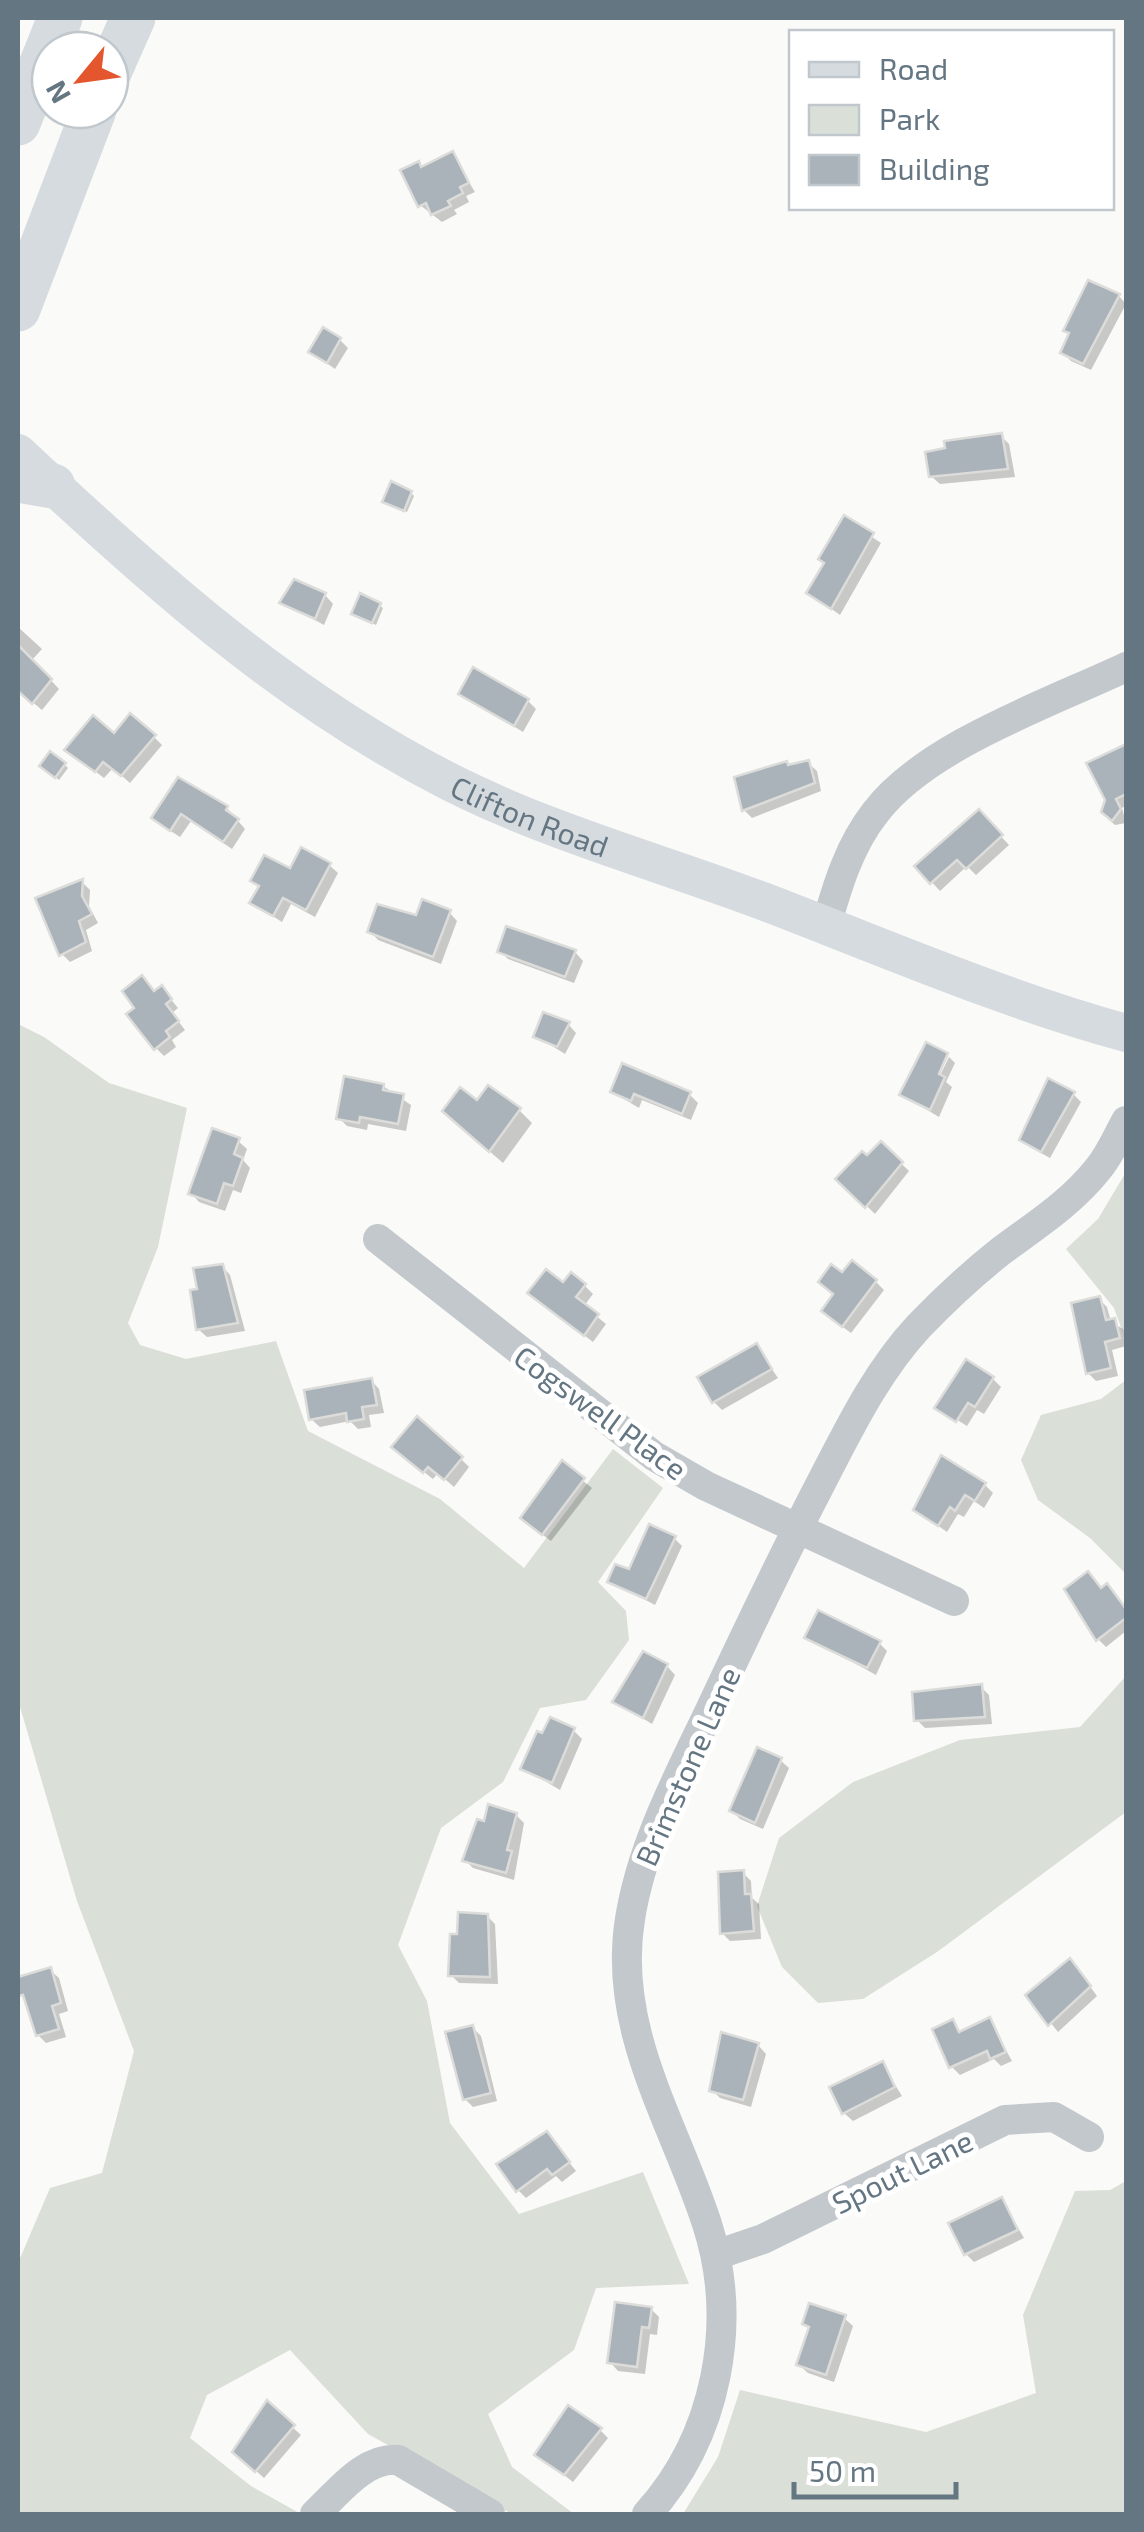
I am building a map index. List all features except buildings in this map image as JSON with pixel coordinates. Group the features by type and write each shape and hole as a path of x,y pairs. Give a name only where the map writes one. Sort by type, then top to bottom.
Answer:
{"highway":[{"path":"18,123 60,18"},
{"path":"18,309 86,130"}],"main road":[{"name":"Clifton Road","path":"18,453 35,483 219,633 390,748 516,812 1007,997 1126,1033"}],"street":[{"path":"826,926 841,877 864,829 899,785 949,751 1126,667"},
{"name":"Brimstone Lane","path":"647,2514 681,2469 710,2402 722,2308 716,2255 635,2036 628,1986 629,1924 652,1838 797,1528 860,1407 895,1354 967,1280 1062,1208 1100,1167 1126,1121"},
{"name":"Cogswell Place","path":"378,1239 654,1456 954,1601"},
{"name":"Spout Lane","path":"716,2255 763,2239 1005,2120 1033,2115 1054,2117 1089,2136"},
{"path":"315,2514 354,2478 385,2459 398,2460 490,2514"}],"green space":[{"path":"18,1024 44,1037 109,1083 187,1108 158,1247 128,1323 140,1345 186,1359 276,1341 308,1431 440,1499 524,1568 613,1449 663,1488 598,1582 626,1611 629,1640 586,1700 540,1708 503,1782 441,1828 398,1945 427,2001 450,2123 519,2214 643,2172 689,2284 596,2288 574,2350 488,2414 512,2467 574,2514 512,2514 368,2434 290,2350 207,2395 190,2438 251,2486 301,2514 18,2514 18,2263 50,2188 102,2173 134,2051 77,1901 18,1700"},
{"path":"1126,1172 1126,1341 1114,1308 1066,1249 1098,1219"},
{"path":"1126,1380 1126,1574 1090,1538 1038,1500 1021,1460 1041,1415 1101,1399"},
{"path":"1126,1676 1126,1812 937,1952 863,1999 818,2003 782,1967 757,1906 779,1838 853,1782 960,1740 1080,1727"},
{"path":"1126,2181 1126,2514 683,2514 718,2457 740,2390 926,2432 1036,2393 1023,2315 1075,2191 1110,2190"}]}
